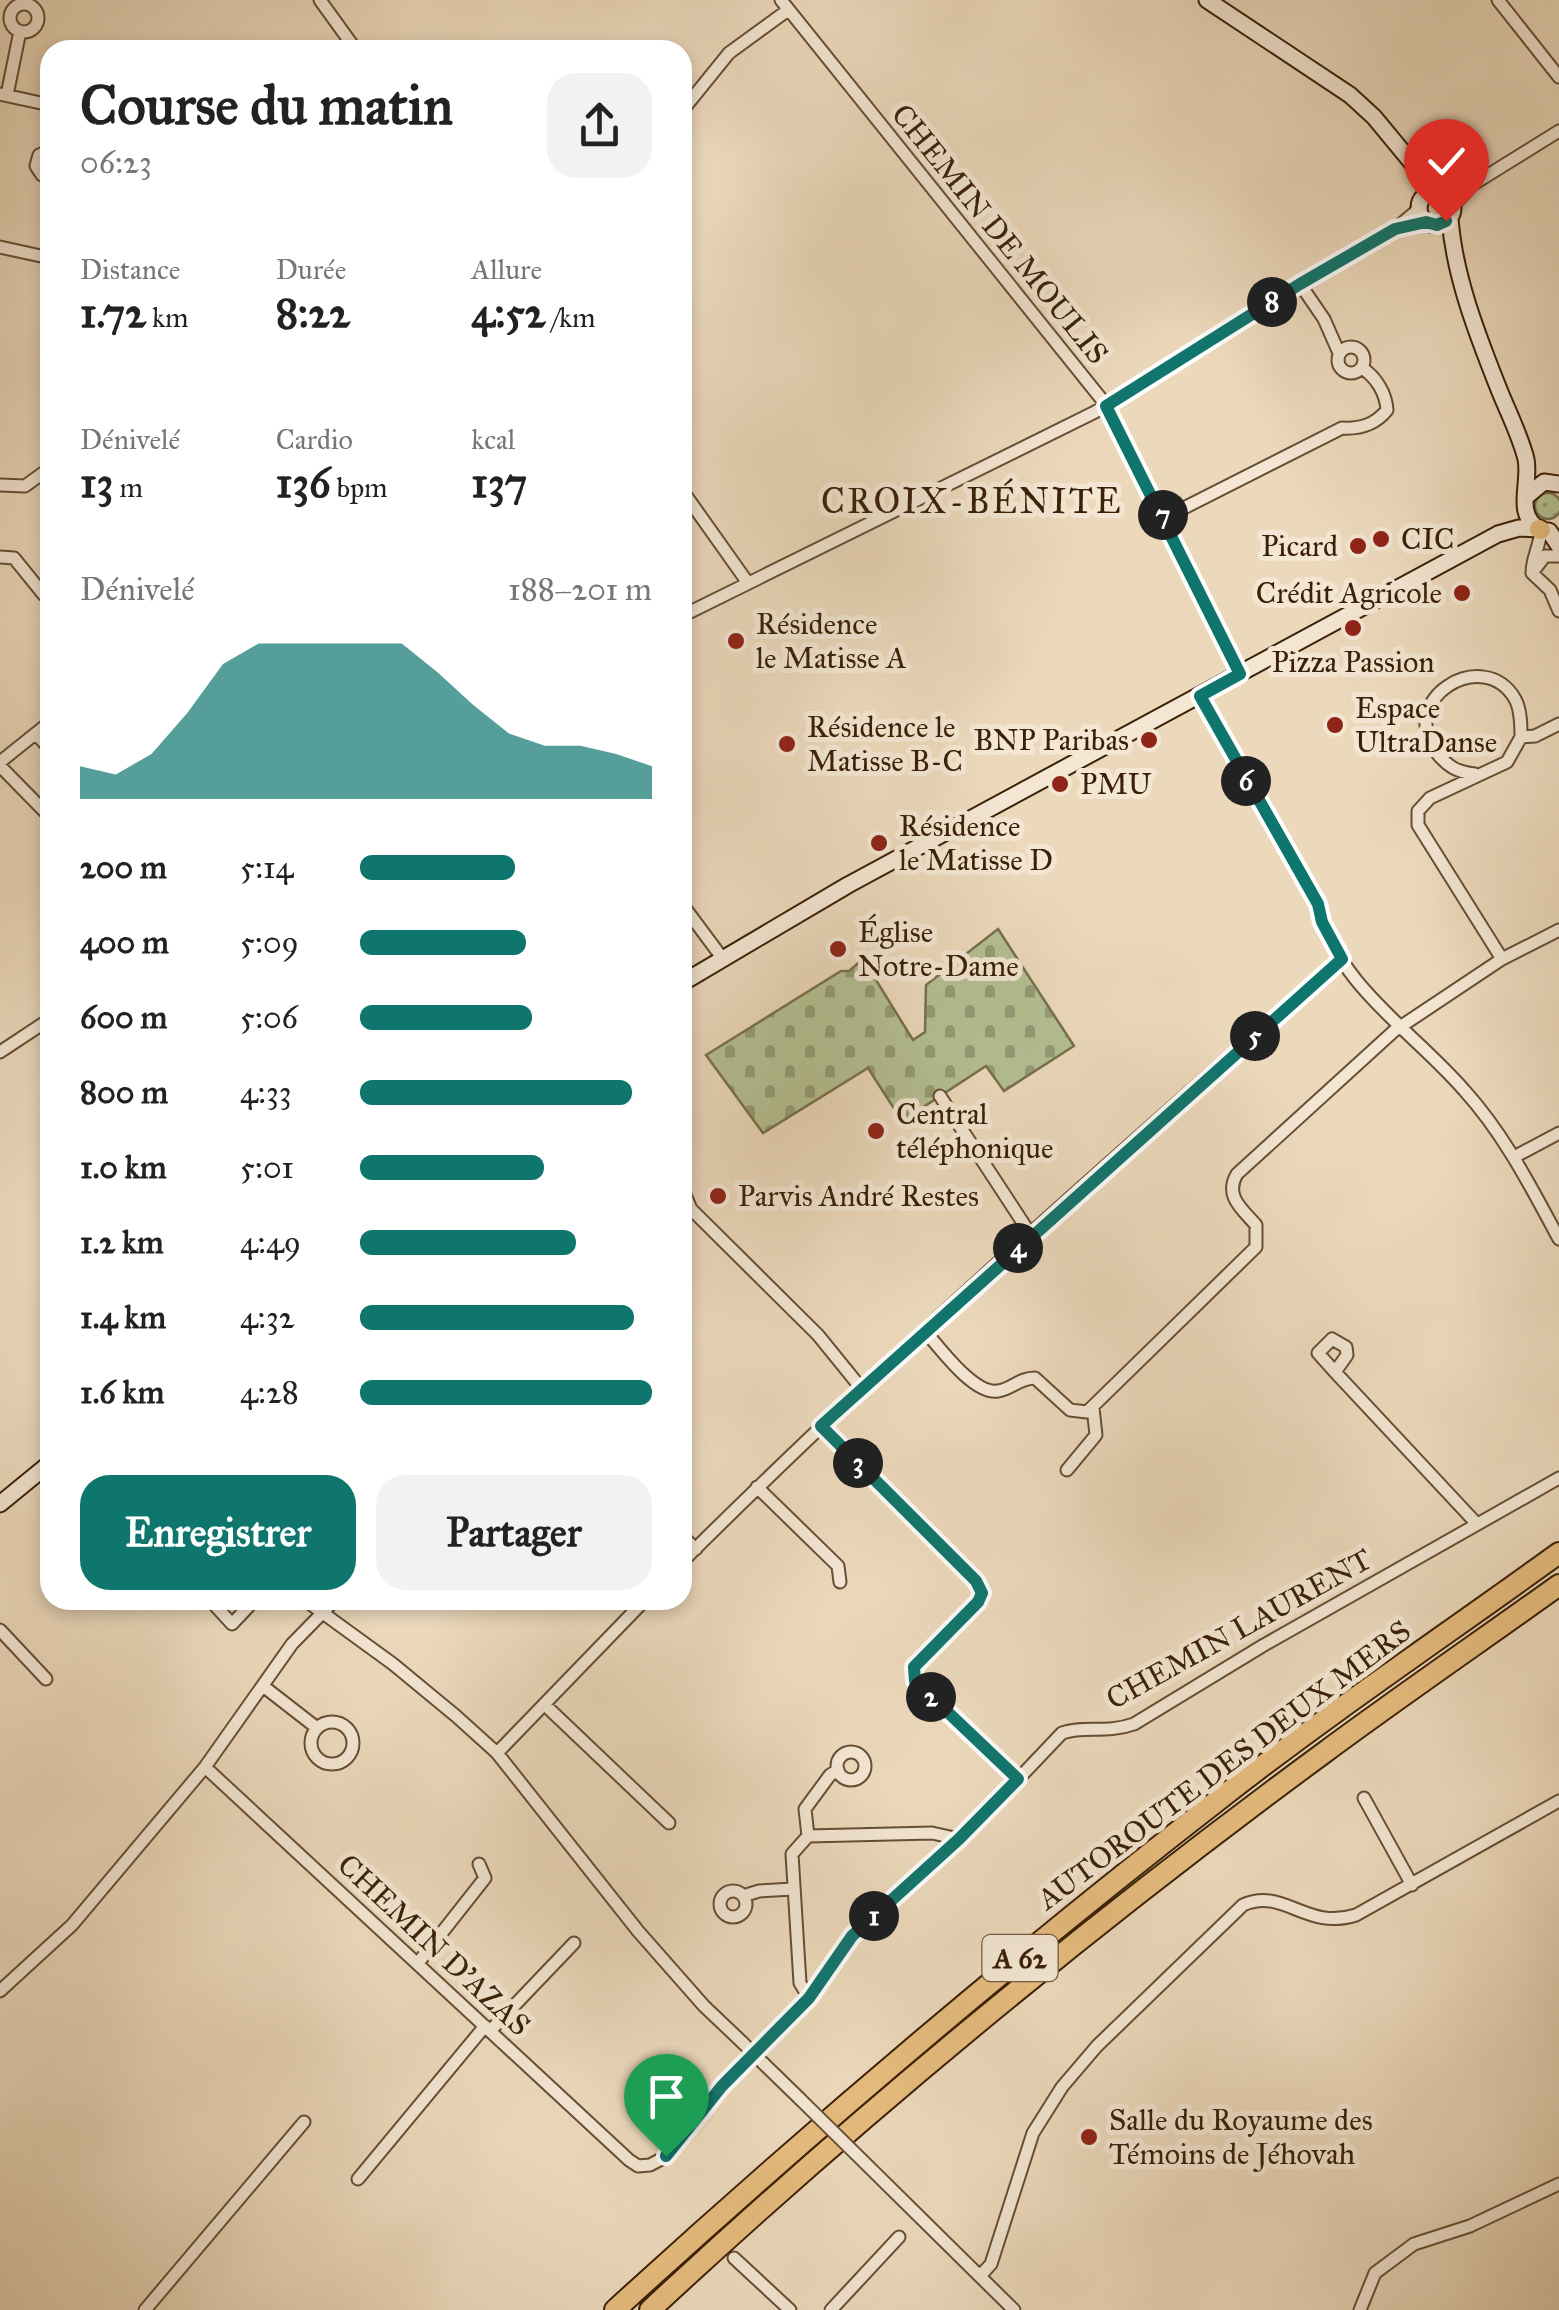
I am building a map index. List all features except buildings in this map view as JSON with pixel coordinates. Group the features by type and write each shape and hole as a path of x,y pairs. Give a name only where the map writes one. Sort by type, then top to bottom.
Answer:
{"highway":[{"name":"AUTOROUTE DES DEUX MERS","path":"616,2310 955,2009 1225,1794 1559,1554"},
{"name":"AUTOROUTE DES DEUX MERS","path":"650,2310 719,2246 988,2016 1240,1815 1559,1585"}],"main road":[{"path":"1207,0 1350,95 1445,202 1452,250 1525,456 1528,519 1547,529 1559,546"},
{"path":"1413,168 1424,215 1452,250"},
{"path":"1424,215 1426,195 1445,202"},
{"path":"1424,215 1442,224 1445,202"},
{"path":"1525,456 1555,483"},
{"path":"692,977 788,920 1498,534 1514,520 1537,485 1555,483"},
{"path":"1498,534 1520,528 1547,529"},
{"path":"0,1504 40,1471"}],"street":[{"path":"320,0 349,40"},
{"path":"1498,0 1559,77"},
{"path":"692,99 729,53 784,5"},
{"name":"CHEMIN DE MOULIS","path":"784,5 1106,406 1240,674"},
{"path":"20,31 4,94 40,103"},
{"path":"1445,202 1559,131"},
{"path":"692,611 1106,406 1300,284 1424,215"},
{"path":"0,247 40,256"},
{"path":"1164,518 1342,428 1360,429 1387,410 1373,375 1362,368 1352,373 1342,370 1324,319 1300,284"},
{"path":"0,485 25,486 40,475"},
{"path":"692,504 748,583"},
{"path":"1547,529 1532,560 1532,573 1550,590 1559,611"},
{"path":"1532,573 1545,556 1559,556"},
{"path":"0,558 14,558 40,590"},
{"path":"1475,774 1452,770 1434,750 1426,719 1432,698 1465,677 1486,678 1503,686 1516,700 1522,738 1506,762 1430,798 1418,810 1418,825 1502,958"},
{"path":"1200,696 1282,837 1342,959 1369,996 1464,1090 1514,1157 1559,1239"},
{"path":"1522,738 1559,724"},
{"path":"40,731 0,764 40,807"},
{"path":"36,734 40,738"},
{"path":"692,917 723,959"},
{"path":"925,1331 984,1390 998,1391 1021,1379 1036,1378 1070,1410 1080,1413 1093,1408 1256,1247 1256,1225 1233,1198 1232,1182 1238,1174 1402,1027 1502,958 1559,930"},
{"path":"692,1553 861,1388 1342,959"},
{"path":"0,1052 40,1026"},
{"path":"940,1096 1031,1235"},
{"path":"1514,1157 1559,1134"},
{"path":"692,1216 818,1336 861,1388"},
{"path":"1335,1372 1477,1524"},
{"path":"1067,1470 1096,1435 1093,1408"},
{"path":"821,1426 976,1581 982,1593 978,1602 914,1667 915,1681 1018,1779"},
{"name":"CHEMIN LAURENT","path":"630,2160 638,2166 650,2166 666,2156 722,2086 809,1998 852,1936 959,1839 1062,1733 1074,1729 1115,1730 1134,1724 1264,1645 1559,1478"},
{"path":"757,1487 838,1566 840,1582"},
{"path":"692,1545 696,1549"},
{"path":"219,1610 232,1624 245,1610"},
{"path":"318,1610 393,1664 496,1754 638,1931 704,2006 1014,2310"},
{"path":"496,1754 635,1610"},
{"path":"0,1991 72,1925 205,1767 292,1644 321,1612"},
{"path":"0,1630 46,1679"},
{"path":"264,1686 317,1728"},
{"path":"545,1705 669,1822"},
{"name":"CHEMIN D'AZAS","path":"205,1767 630,2160"},
{"path":"808,1836 805,1808 838,1770"},
{"path":"1364,1798 1412,1884"},
{"path":"976,2272 991,2264 1034,2133 1062,2087 1097,2046 1236,1912 1252,1901 1272,1900 1314,1918 1341,1920 1559,1801"},
{"path":"809,1998 800,1983 792,1854 808,1836 932,1833 959,1839"},
{"path":"418,1963 486,1878 479,1864"},
{"path":"744,1896 793,1888"},
{"path":"358,2179 488,2029 574,1942"},
{"path":"144,2310 304,2122"},
{"path":"1360,2310 1375,2273 1414,2244 1470,2226 1559,2184"},
{"path":"831,2310 899,2237"},
{"path":"734,2258 790,2310"}],"green space":[{"path":"1548,493 1557,497 1557,515 1548,519 1539,515 1535,506 1539,497"},
{"path":"998,929 1074,1046 1004,1091 986,1066 902,1121 868,1068 763,1133 706,1055 863,959 913,1040 925,1032 926,985"}],"place":[{"name":"CIC","path":"1381,539"},
{"name":"Picard","path":"1358,546"},
{"name":"Crédit Agricole","path":"1462,593"},
{"name":"Pizza Passion","path":"1353,628"},
{"name":"Résidence le Matisse A","path":"736,641"},
{"name":"Espace UltraDanse","path":"1335,725"},
{"name":"BNP Paribas","path":"1149,740"},
{"name":"Résidence le Matisse B-C","path":"787,744"},
{"name":"PMU","path":"1060,784"},
{"name":"Résidence le Matisse D","path":"879,843"},
{"name":"Église Notre-Dame","path":"838,949"},
{"name":"Central téléphonique","path":"876,1131"},
{"name":"Parvis André Restes","path":"718,1196"},
{"name":"Salle du Royaume des Témoins de Jéhovah","path":"1089,2137"}],"district":[{"name":"CROIX-BÉNITE","path":"972,501"}],"route":[{"path":"666,2156 722,2086 809,1998 852,1936 959,1839 1018,1779 915,1681 914,1667 978,1602 982,1593 976,1581 821,1426 1342,959 1322,922 1318,904 1200,696 1240,674 1106,406 1395,229 1446,221"}]}
